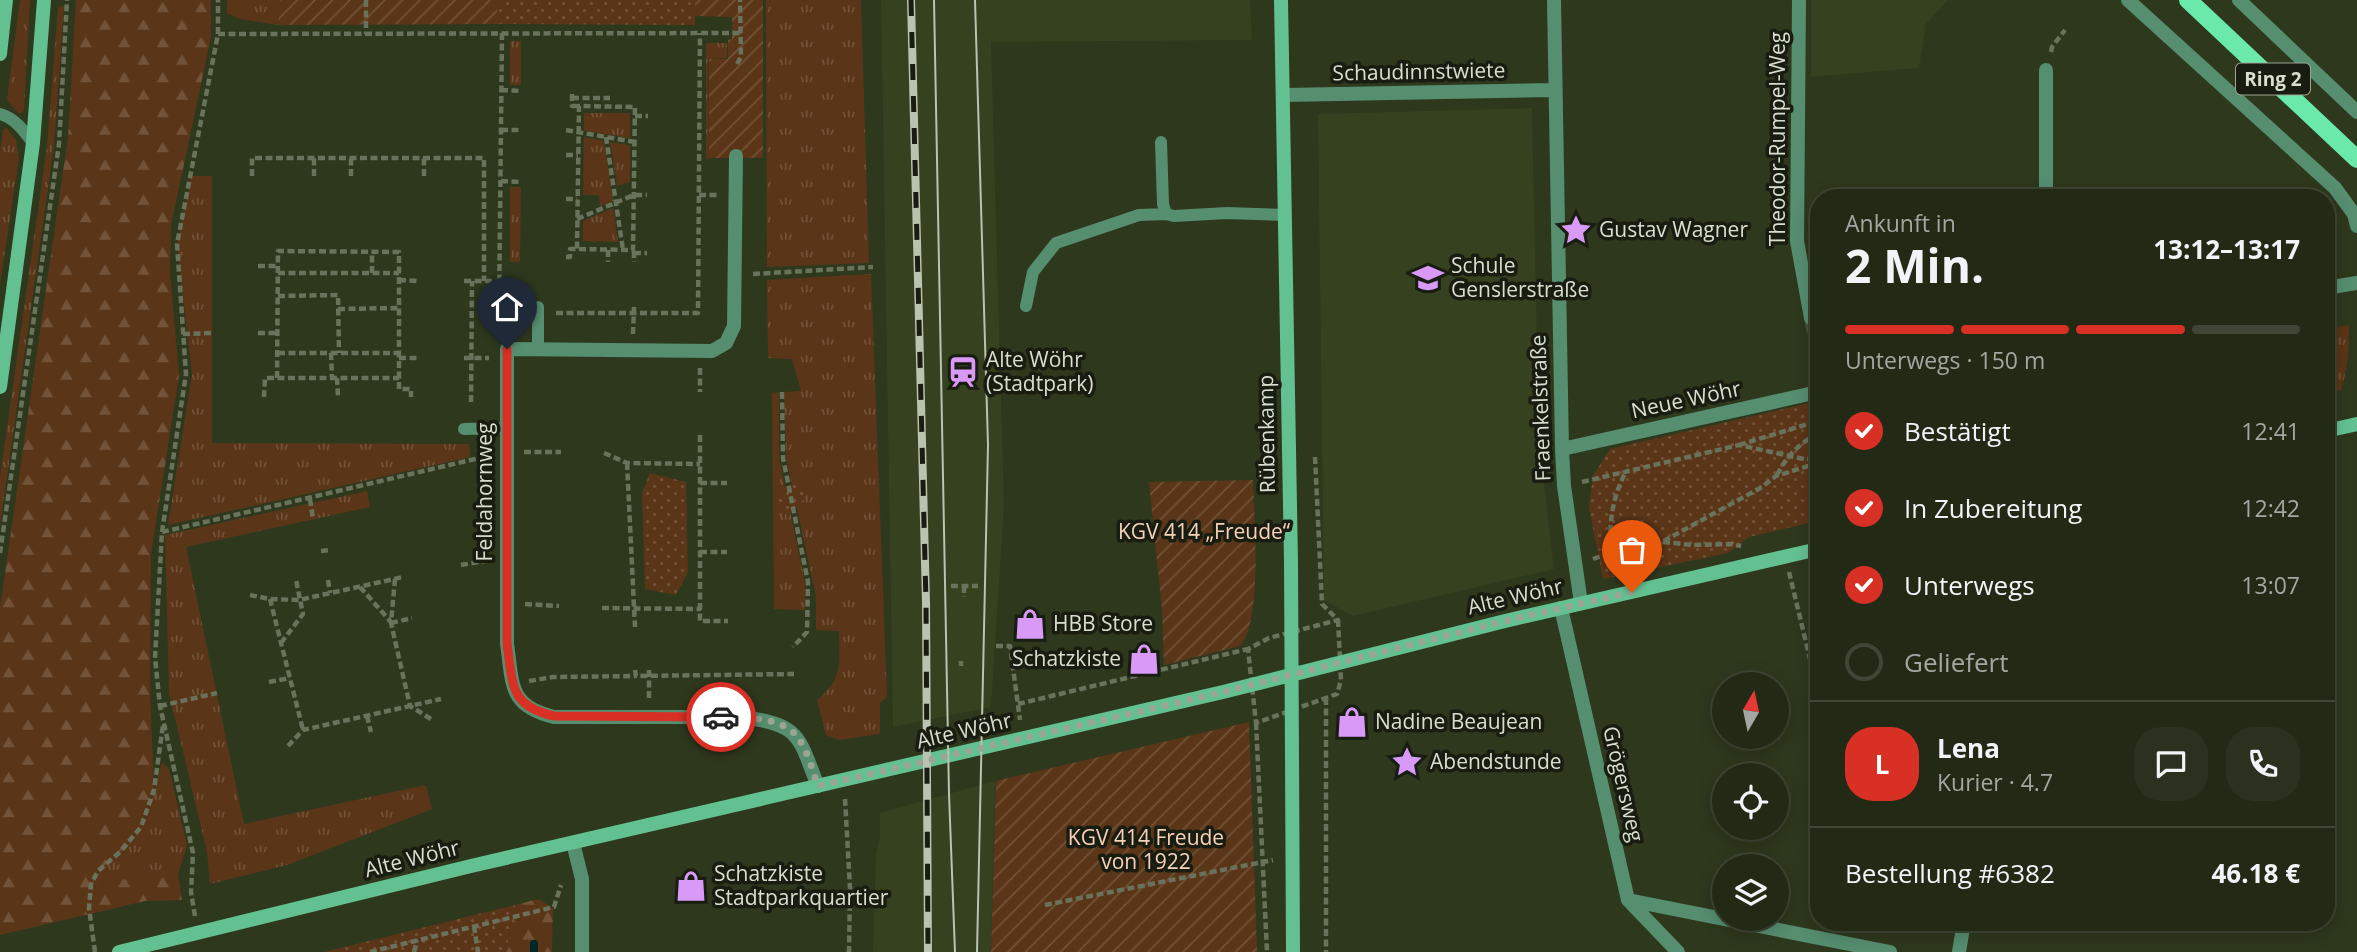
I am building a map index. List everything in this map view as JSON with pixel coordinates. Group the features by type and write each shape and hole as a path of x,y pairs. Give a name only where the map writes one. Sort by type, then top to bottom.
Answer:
{"main road":[{"name":"Ring 2","path":"2188,0 2357,159"}],"street":[{"path":"0,54 6,0"},
{"path":"0,387 33,143 44,0"},
{"name":"Rübenkamp","path":"1281,0 1292,674 1293,952"},
{"name":"Fraenkelstraße","path":"1554,0 1562,449 1564,486 1581,603"},
{"name":"Theodor-Rumpel-Weg","path":"1799,0 1797,241 1810,312"},
{"path":"2128,0 2336,188 2354,214 2357,226"},
{"path":"2239,0 2357,112"},
{"path":"2046,70 2046,189"},
{"name":"Schaudinnstwiete","path":"1284,95 1555,90"},
{"name":"Feldahornweg","path":"513,685 507,644 507,349 712,351 726,343 734,326 736,156"},
{"path":"2335,287 2357,283"},
{"name":"Neue Wöhr","path":"1562,449 1810,394"},
{"path":"2335,429 2357,424"},
{"name":"Alte Wöhr","path":"119,952 1810,551"},
{"name":"Grögersweg","path":"1561,608 1628,900"},
{"path":"513,685 526,707 537,713 554,716 743,717 771,721 795,733 818,786"},
{"path":"573,843 582,880 582,952"},
{"path":"1628,900 1678,952"},
{"path":"1628,900 1890,952"},
{"path":"1959,952 1962,931"}],"lane":[{"path":"0,114 6,115 19,125 33,143"},
{"path":"1161,142 1163,204 1166,214"},
{"path":"1027,306 1033,272 1056,243 1139,215 1174,216 1227,212 1285,215"},
{"path":"538,310 538,349"},
{"path":"464,429 506,428"}],"path":[{"path":"0,553 59,144 67,0"},
{"path":"198,933 191,892 193,853 160,706 155,659 162,532 186,374 177,244 218,34 218,0"},
{"path":"366,0 366,34"},
{"path":"737,64 741,57 740,0"},
{"path":"2046,70 2052,47 2065,30"},
{"path":"502,33 499,313 538,310 698,313 700,33"},
{"path":"218,34 740,33"},
{"path":"501,90 521,91"},
{"path":"610,98 572,96 572,106 635,107 634,262"},
{"path":"577,249 579,106"},
{"path":"635,116 648,116"},
{"path":"501,130 521,130"},
{"path":"566,130 635,142"},
{"path":"607,137 623,250"},
{"path":"566,155 578,155"},
{"path":"252,176 252,158 484,158 484,281"},
{"path":"314,158 314,176"},
{"path":"351,158 351,176"},
{"path":"424,158 424,176"},
{"path":"500,181 521,182"},
{"path":"577,219 634,195 648,195"},
{"path":"566,199 578,200"},
{"path":"566,257 570,257 570,249 647,253"},
{"path":"608,250 608,262"},
{"path":"277,378 278,251 399,252 399,389 411,389 411,397"},
{"path":"372,252 372,273"},
{"path":"258,266 278,266"},
{"path":"734,276 873,268"},
{"path":"278,273 399,273"},
{"path":"399,281 418,281"},
{"path":"464,281 499,281"},
{"path":"471,281 471,402"},
{"path":"278,296 338,295 339,353"},
{"path":"464,305 472,306"},
{"path":"338,309 399,309"},
{"path":"464,322 472,322"},
{"path":"258,333 278,333"},
{"path":"183,334 212,334"},
{"path":"464,338 471,338"},
{"path":"278,353 339,353 418,358"},
{"path":"331,353 338,397"},
{"path":"264,397 265,378 399,378"},
{"path":"782,392 783,458 808,582 807,632 793,647"},
{"path":"1564,486 1738,445 1810,423"},
{"path":"700,435 701,621 727,621"},
{"path":"1776,476 1790,454 1810,438"},
{"path":"1738,445 1810,460"},
{"path":"162,532 506,451 561,452"},
{"path":"604,453 627,463 700,464"},
{"path":"1315,457 1322,604 1338,620 1338,631"},
{"path":"627,463 635,627"},
{"path":"1662,542 1762,487 1776,476 1810,464"},
{"path":"1610,553 1610,515 1625,473"},
{"path":"700,483 727,483"},
{"path":"310,499 313,519"},
{"path":"1576,568 1634,544 1662,542 1692,545 1731,544 1744,547"},
{"path":"321,551 330,550"},
{"path":"700,552 727,552"},
{"path":"1785,556 1810,659"},
{"path":"460,565 506,558"},
{"path":"250,595 299,600 403,578"},
{"path":"395,579 391,623 410,706 431,719"},
{"path":"281,643 303,614 296,580"},
{"path":"328,580 330,593"},
{"path":"951,586 978,586"},
{"path":"964,586 964,597"},
{"path":"360,587 391,623"},
{"path":"270,599 303,730"},
{"path":"507,603 559,606"},
{"path":"602,608 701,609"},
{"path":"391,623 412,618"},
{"path":"1325,623 1338,620"},
{"path":"1017,704 1248,649 1269,638"},
{"path":"996,646 1010,646 1022,739"},
{"path":"1248,649 1250,662"},
{"path":"513,685 553,677 636,673 794,674"},
{"path":"649,673 650,717"},
{"path":"269,682 290,678"},
{"path":"1326,952 1323,699 1337,694 1341,680"},
{"path":"160,706 217,693"},
{"path":"288,746 303,730 440,699"},
{"path":"1255,708 1267,952"},
{"path":"367,715 371,732"},
{"path":"1256,723 1270,719"},
{"path":"95,952 89,908 91,884 98,871 120,852 142,827 154,790 164,721"},
{"path":"844,780 850,888 849,952"},
{"path":"1045,905 1292,858"},
{"path":"370,952 554,907 562,883 582,880"},
{"path":"474,926 478,952"},
{"path":"414,952 417,940"}],"shaded area":[{"path":"881,0 1250,0 1252,40 991,42 1004,506 991,707 893,727"},
{"path":"1811,0 1948,0 1926,24 1919,68 1811,77"},
{"name":"Schule Genslerstraße","path":"1532,108 1539,442 1554,569 1353,616 1324,600 1318,114"},
{"path":"995,781 991,952 873,952 880,813"}],"green space":[{"path":"20,0 30,0 24,111 19,114 7,100"},
{"path":"76,0 211,0 211,37 171,225 170,272 179,376 151,554 150,690 154,790 141,827 120,852 98,871 91,883 178,874 182,900 145,901 0,935 0,608 68,137"},
{"path":"227,0 280,0 278,25 240,19 227,13"},
{"path":"280,0 497,0 497,24 278,25"},
{"path":"497,0 695,0 695,25 497,24"},
{"path":"695,0 763,0 763,158 709,158 709,59 728,59 732,17 695,16"},
{"path":"766,0 861,0 869,263 767,267"},
{"path":"64,6 54,146 0,526 0,477 47,146 58,7"},
{"path":"510,41 521,41 521,85 510,85"},
{"path":"706,43 727,43 727,58 708,59 709,159 706,158"},
{"path":"584,113 630,113 630,138 584,131"},
{"path":"6,127 16,140 19,158 0,285 0,151 3,130"},
{"path":"584,137 604,141 613,201 600,206 599,195 583,195"},
{"path":"610,142 630,145 630,182 617,186"},
{"path":"191,176 212,176 212,443 469,444 470,457 168,525 192,374 177,244"},
{"path":"510,187 521,187 520,262 510,262"},
{"path":"613,208 618,242 583,241 583,221"},
{"path":"871,274 887,697 880,703 880,734 839,740 826,735 817,700 836,677 839,631 816,630 816,596 786,458 784,392 801,391 792,359 768,358 767,280"},
{"path":"2349,325 2348,358 2343,382 2341,390 2335,391 2335,327"},
{"path":"779,392 779,458 805,582 805,610 774,609 772,393"},
{"path":"1810,403 1810,523 1749,537 1728,553 1603,579 1589,508 1593,476 1610,449"},
{"path":"650,473 686,482 688,572 676,595 645,589 642,493"},
{"name":"KGV 414 „Freude“","path":"1253,480 1256,568 1252,615 1247,633 1240,646 1164,665 1162,609 1149,482"},
{"path":"799,482 804,485 805,498 789,514 780,515 776,512 775,496 784,487"},
{"path":"367,491 370,507 186,547 244,824 426,785 432,809 287,865 210,884 207,852 169,693 165,535"},
{"name":"KGV 414 Freude von 1922","path":"1249,722 1257,952 991,952 996,781"},
{"path":"162,762 169,769 187,845 178,874 91,884 101,869 143,824"},
{"path":"538,899 553,908 552,952 506,952 515,905"},
{"path":"515,905 506,952 324,952"}],"waterway":[{"path":"534,944 534,952"}],"tram line":[{"path":"934,0 949,794 955,952"},
{"path":"975,0 988,445 977,952"}],"railway":[{"path":"911,0 926,602 928,952"}],"way so far":[{"path":"721,717 771,721 795,733 818,786 1223,692 1632,592"}],"place":[{"name":"Gustav Wagner","path":"1576,230"},
{"name":"Schule Genslerstraße","path":"1428,278"},
{"name":"Alte Wöhr (Stadtpark)","path":"963,372"},
{"name":"HBB Store","path":"1030,624"},
{"name":"Schatzkiste","path":"1144,659"},
{"name":"Nadine Beaujean","path":"1352,722"},
{"name":"Abendstunde","path":"1407,762"},
{"name":"Schatzkiste Stadtparkquartier","path":"691,886"}],"route":[{"path":"507,349 507,644 513,685 520,700 537,713 554,716 721,717"}]}
